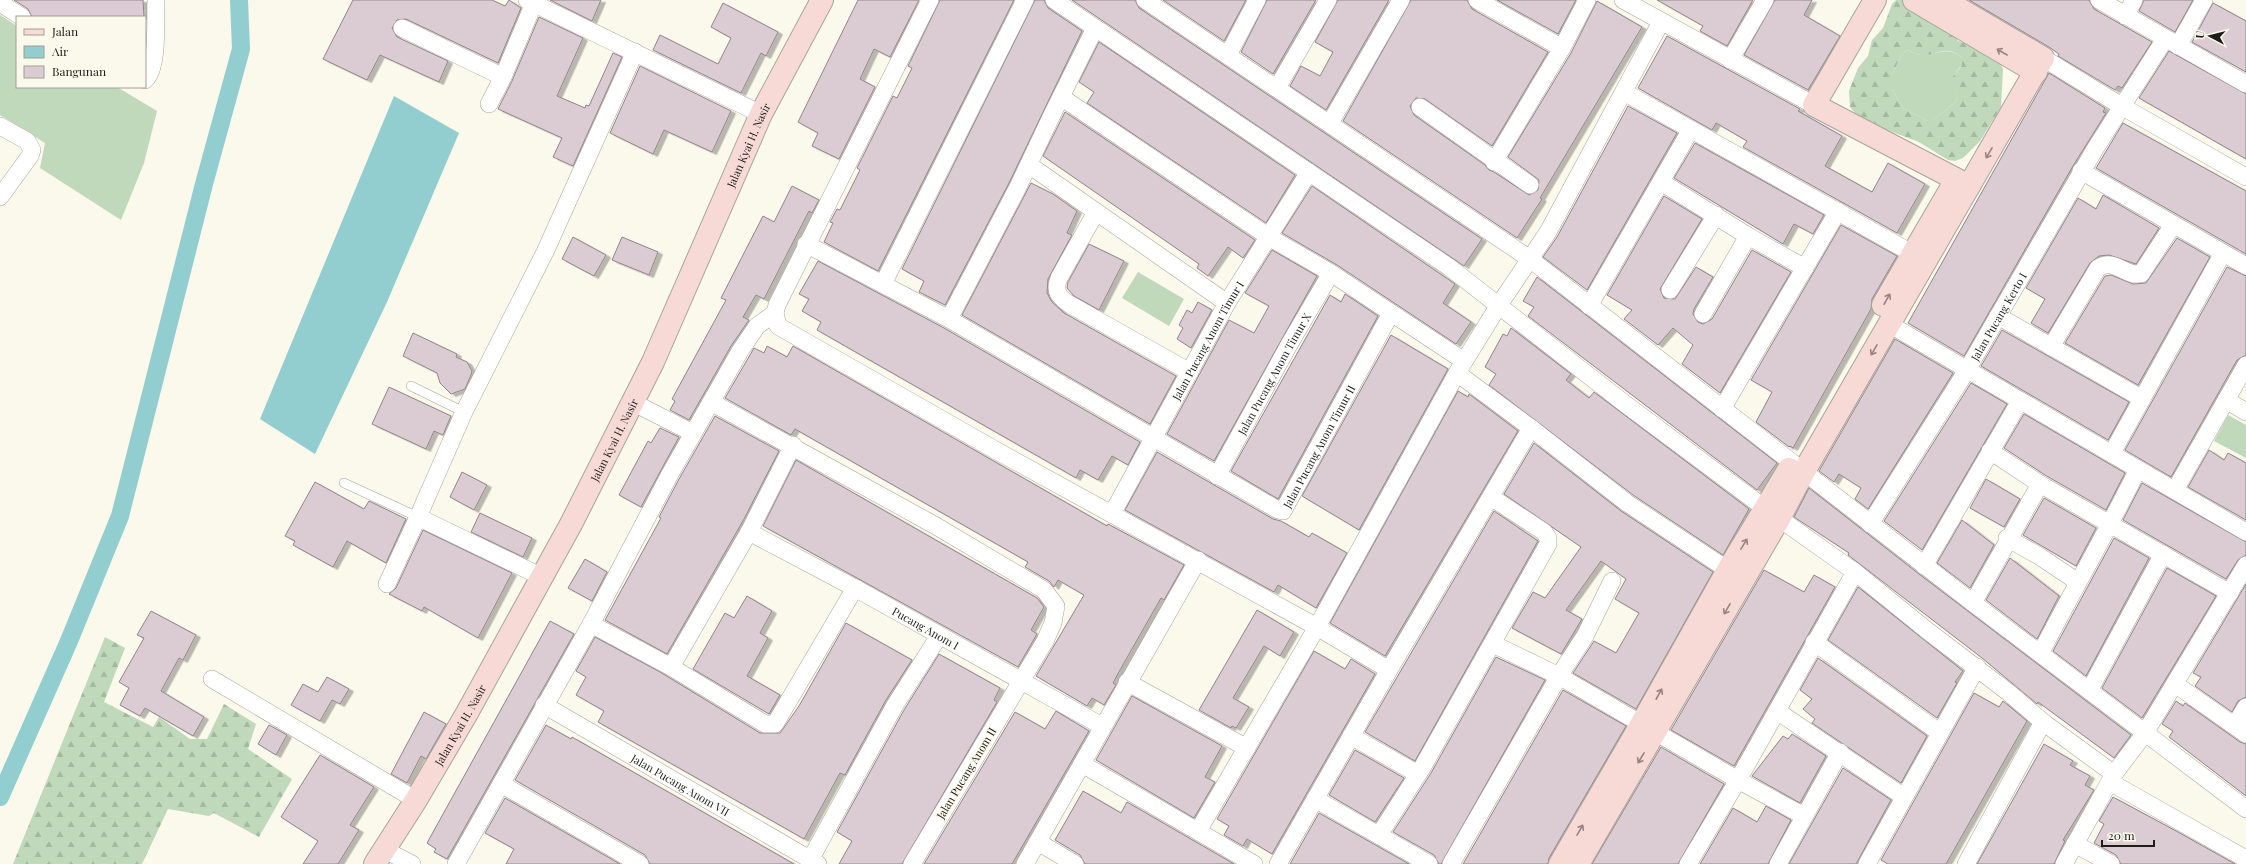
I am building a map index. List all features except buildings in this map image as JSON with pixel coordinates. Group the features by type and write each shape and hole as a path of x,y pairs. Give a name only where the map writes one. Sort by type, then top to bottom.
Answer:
{"main road":[{"name":"Jalan Kyai H. Nasir","path":"380,857 416,800 467,713 542,577 634,403 761,114 822,0"},
{"path":"1820,108 1876,0"},
{"path":"1820,108 1891,0"},
{"path":"1914,0 2034,62"},
{"path":"1944,0 2034,62"},
{"path":"1578,864 1650,727 1735,575 1773,513 1962,183 2034,62"},
{"path":"1820,108 1962,183"},
{"path":"1798,468 1889,324 1920,257"},
{"path":"1560,864 1650,727"}],"street":[{"path":"146,79 152,70 154,60 156,0"},
{"path":"456,864 544,705 591,624 693,434 740,351 757,326 775,313 806,244 930,0"},
{"path":"883,284 1025,0"},
{"path":"1054,0 1450,267 1624,403 1855,572 1929,632 1977,667 2112,778 2246,859"},
{"path":"1145,0 1228,54 1530,259 1924,566 2246,809"},
{"path":"1228,54 1257,0"},
{"path":"1277,88 1328,0"},
{"path":"1330,123 1401,0"},
{"path":"1477,0 1562,48"},
{"path":"1494,162 1562,48 1586,0"},
{"path":"1623,0 1820,108"},
{"path":"1730,60 1765,0"},
{"path":"2099,0 2246,84"},
{"path":"2125,16 2134,0"},
{"name":"Jalan Pucang Kerto I","path":"1870,524 1967,370 2081,172 2123,107 2204,0"},
{"path":"489,104 502,77 531,1 761,114"},
{"path":"5,3 21,16"},
{"path":"1198,831 1317,627 1461,367 1499,305 1548,232 1661,22"},
{"path":"402,28 502,77"},
{"path":"948,319 1029,165 1095,28"},
{"path":"387,584 464,412 545,252 635,52"},
{"path":"2034,62 2123,107 2246,177"},
{"path":"1624,92 1690,131 1920,257"},
{"path":"1061,97 1269,237 1331,273 1391,313 1461,367 1531,428 1627,502 1735,575"},
{"path":"1420,107 1494,162 1530,185"},
{"path":"0,126 27,141 32,150 30,156 0,197"},
{"path":"1589,306 1690,131"},
{"path":"1029,165 1227,303"},
{"name":"Jalan Pucang Anom Timur I","path":"1112,514 1227,303 1309,172"},
{"path":"2081,172 2246,266"},
{"path":"1661,182 1748,236 1805,268"},
{"path":"1722,408 1838,211"},
{"path":"1096,212 1059,278 1056,285 1058,294 1069,304 1190,372"},
{"path":"1670,290 1716,215"},
{"path":"2051,347 2098,268 2111,264 2133,274 2141,274 2173,225"},
{"path":"1702,314 1748,236"},
{"name":"Jalan Pucang Anom Timur II","path":"806,244 948,319 1153,437 1217,476 1278,510 1283,511 1391,313"},
{"path":"2112,454 2141,398 2223,252"},
{"name":"Jalan Pucang Anom Timur X","path":"1217,476 1290,343 1331,273"},
{"path":"775,313 778,326 784,332 853,368 997,451 1198,560 1317,627 1389,670"},
{"path":"1998,316 2141,398"},
{"path":"1889,324 2246,532"},
{"path":"2175,490 2246,365"},
{"path":"2226,400 2246,412"},
{"path":"1924,566 2020,401"},
{"name":"Jalan Pucang Anom II","path":"711,402 792,445 1044,590 1056,606 1056,614 1045,641 912,864"},
{"path":"634,403 693,434"},
{"path":"1278,864 1389,670 1531,428"},
{"path":"671,667 749,532 792,445"},
{"path":"1990,451 2040,484 2230,593"},
{"path":"2040,654 2111,524 2138,469"},
{"path":"1973,603 2007,538 2040,484"},
{"path":"1379,835 1418,774 1493,644 1549,541 1544,532 1491,497"},
{"path":"418,517 542,577"},
{"name":"Pucang Anom I","path":"749,532 855,588 1102,726"},
{"path":"2007,538 2039,556 2078,582"},
{"path":"2088,691 2163,554"},
{"path":"1025,864 1127,682 1198,560"},
{"path":"2064,864 2112,778 2145,733 2246,565"},
{"path":"1688,864 1738,780 1814,642 1855,572"},
{"path":"1451,864 1559,676 1585,636 1612,580"},
{"path":"591,624 671,667 765,724 775,724 855,588"},
{"path":"814,862 895,705 939,636"},
{"path":"1814,642 1940,733"},
{"path":"1493,644 1559,676 1650,727 1738,780 1804,816"},
{"path":"1867,864 1977,667"},
{"path":"212,679 416,800"},
{"path":"1127,682 1247,748"},
{"path":"2175,684 2241,729 2246,707"},
{"name":"Jalan Pucang Anom VII","path":"544,705 814,862"},
{"path":"1777,711 1904,796"},
{"path":"1966,864 2043,722"},
{"path":"1351,736 1418,774"},
{"path":"1778,864 1840,752"},
{"path":"1082,764 1254,864"},
{"path":"501,784 640,864"},
{"path":"1315,799 1429,864"},
{"path":"1038,842 1075,864"},
{"path":"2075,844 2111,864"},
{"path":"380,857 412,864"}],"lane":[{"path":"411,386 464,412"},
{"path":"344,483 418,517"}],"green space":[{"path":"1896,0 1929,0 1958,41 1996,54 2003,69 2001,107 1980,141 1963,158 1955,161 1948,160 1919,142 1887,130 1855,113 1850,107 1849,91 1858,68 1868,56 1872,40 1883,28 1892,4","holes":["1907,50 1921,55 1951,51 1962,58 1962,65 1952,78 1957,101 1932,121 1928,121 1903,108 1892,89 1892,75 1901,56"]},
{"path":"0,15 16,25 16,88 119,88 157,111 144,163 121,220 40,168 45,143 0,115"},
{"path":"1907,50 1921,55 1947,51 1957,54 1962,58 1962,65 1956,73 1954,82 1957,101 1932,121 1928,121 1903,108 1892,89 1892,75 1901,56"},
{"path":"1138,272 1184,299 1169,326 1122,298"},
{"path":"2228,415 2246,425 2246,458 2214,441"},
{"path":"105,637 125,648 104,702 153,727 159,717 190,739 207,739 224,704 256,724 248,749 292,779 259,837 214,813 209,816 168,809 142,864 13,864"}],"water":[{"path":"394,96 459,133 387,302 315,454 260,419"}],"waterway":[{"path":"0,797 69,641 120,516 204,184 241,49 239,0"}]}
